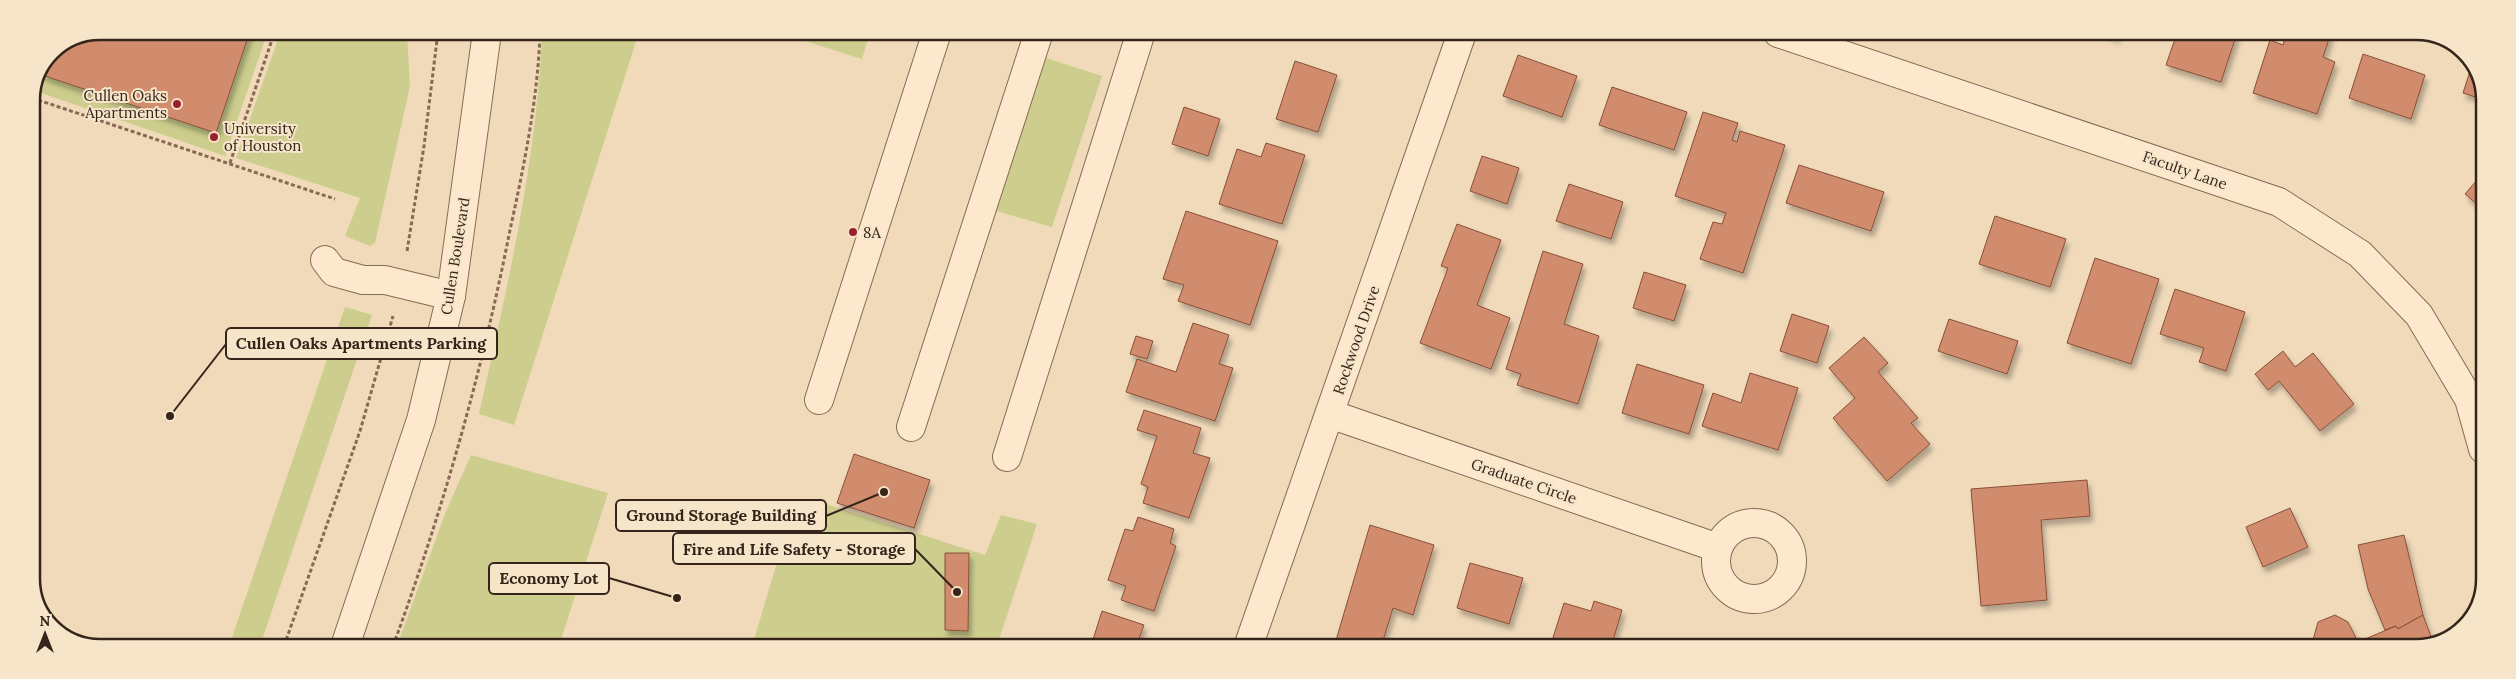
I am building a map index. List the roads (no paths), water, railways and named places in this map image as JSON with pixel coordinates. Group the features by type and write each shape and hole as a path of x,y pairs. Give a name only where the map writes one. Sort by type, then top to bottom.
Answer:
{"street":[{"name":"Cullen Boulevard","path":"347,639 421,420 451,296 486,40"},
{"path":"819,400 934,40"},
{"path":"911,427 1036,40"},
{"path":"1006,457 1138,40"},
{"name":"Rockwood Drive","path":"1251,639 1460,40"},
{"name":"Faculty Lane","path":"1799,40 2279,202 2360,254 2418,315 2469,399 2476,424"},
{"path":"319,259 339,255 369,263 385,280 451,296"},
{"name":"Graduate Circle","path":"1330,414 1718,548"}],"place":[{"name":"Cullen Oaks Apartments","path":"177,104"},
{"name":"University of Houston","path":"214,137"},
{"name":"8A","path":"853,232"},
{"name":"Cullen Oaks Apartments Parking","path":"170,416"},
{"name":"Ground Storage Building","path":"884,492"},
{"name":"Fire and Life Safety - Storage","path":"957,592"},
{"name":"Economy Lot","path":"677,598"}]}
